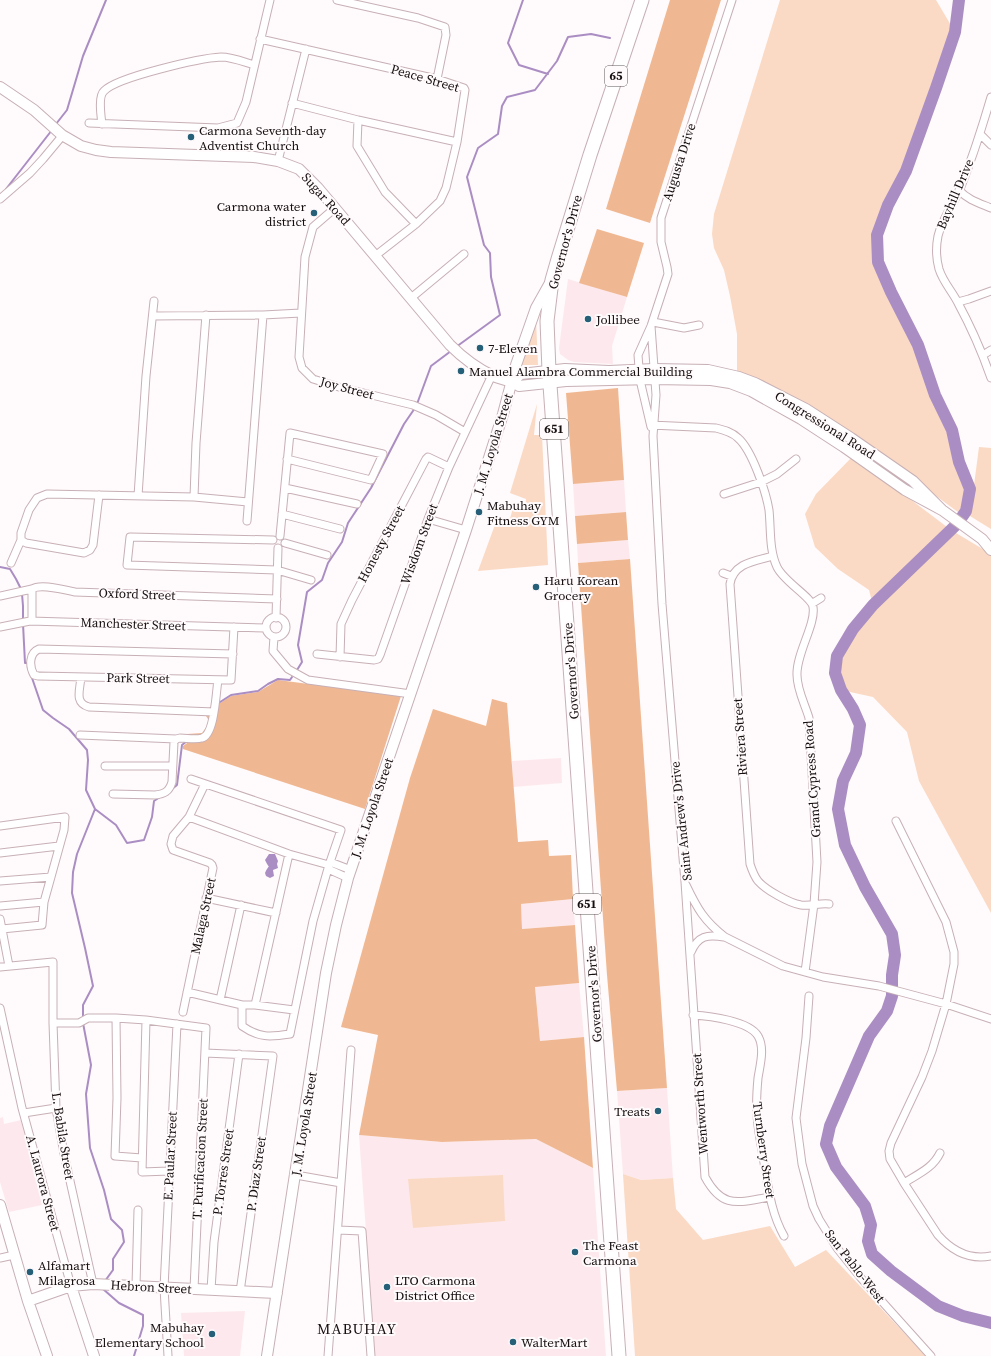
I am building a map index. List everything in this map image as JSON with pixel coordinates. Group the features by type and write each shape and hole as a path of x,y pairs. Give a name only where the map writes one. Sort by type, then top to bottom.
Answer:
{"highway":[{"name":"Governor's Drive","path":"619,1356 547,321 552,280 572,212 639,2"}],"main road":[{"name":"Sugar Road","path":"0,87 44,119 62,135 81,146 111,152 254,158 278,161 291,166 304,174 335,208 460,356 492,375 512,381 519,386 550,376"},
{"name":"J. M. Loyola Street","path":"267,1356 278,1293 326,973 345,872 411,694 466,530 536,308 552,280"},
{"name":"Congressional Road","path":"550,376 640,375 708,370 732,374 755,383 806,409 851,438 912,481 943,511 986,540 991,550"},
{"path":"0,1205 28,1301 47,1356"},
{"name":"Hebron Street","path":"28,1301 71,1286 100,1284 278,1293"},
{"name":"A. Laurora Street","path":"71,1286 94,1356"}],"street":[{"path":"89,123 218,128 237,123 246,102 270,0"},
{"path":"337,0 418,18 444,27 446,35 437,79"},
{"name":"Augusta Drive","path":"640,375 638,355 652,324 668,274 661,242 661,218 732,0"},
{"name":"Peace Street","path":"260,39 437,79 464,88 465,90 457,142 446,188 440,201 416,224 375,256"},
{"path":"278,161 306,49"},
{"path":"102,124 100,98 102,91 114,84 176,65 212,58 223,57 254,65"},
{"name":"Bayhill Drive","path":"991,97 980,134 960,190 940,227 937,248 939,269 958,302 983,354 991,378"},
{"path":"292,103 358,120 457,142"},
{"path":"358,120 357,146 385,192 416,224"},
{"path":"980,134 991,144"},
{"path":"0,198 30,173 62,135"},
{"path":"960,190 965,196 991,208"},
{"name":"Joy Street","path":"335,208 313,227 305,257 299,357 302,368 313,379 338,387 416,406 436,415 465,432"},
{"path":"411,298 464,254"},
{"path":"958,302 991,291"},
{"path":"138,496 146,376 154,301"},
{"path":"153,316 263,315 301,313"},
{"path":"194,497 196,443 206,315"},
{"path":"247,521 263,315"},
{"path":"652,324 684,328 699,325"},
{"name":"Augusta Drive","path":"652,324 654,374"},
{"path":"983,354 991,350"},
{"name":"Saint Andrew's Drive","path":"652,425 656,396 654,374"},
{"name":"Wisdom Street","path":"317,654 374,660 378,659 428,519 449,466 492,375"},
{"name":"Saint Andrew's Drive","path":"640,375 652,425 653,436 662,604 685,882 704,917 712,927 725,937 777,963 823,977 879,986 904,992 991,1019"},
{"path":"652,425 716,428 739,438 762,482 768,509 773,556 777,568 786,580 813,603 821,598"},
{"path":"280,536 287,459 290,433 383,454 371,480 287,459"},
{"name":"Honesty Street","path":"340,656 341,624 366,570 426,459 428,457 432,458 449,466"},
{"path":"724,494 762,482 777,474 796,460"},
{"path":"285,488 357,504"},
{"path":"11,564 21,540 21,533 28,510 37,498 47,494 194,497 248,502"},
{"path":"21,540 26,543 84,553 90,550 93,541 99,495"},
{"path":"282,514 340,530"},
{"path":"428,519 466,530"},
{"path":"280,536 273,540 130,537 127,565 278,570 312,580"},
{"path":"280,536 285,539 285,543"},
{"path":"273,540 274,545 278,548 276,618"},
{"path":"278,548 282,548 285,543"},
{"path":"285,543 327,555"},
{"path":"723,573 731,576 741,566 773,556"},
{"name":"Riviera Street","path":"731,576 731,600 750,864 757,880 789,900 799,904 829,904"},
{"name":"Oxford Street","path":"0,596 32,589 34,587 44,587 75,592 277,599"},
{"path":"32,589 32,621"},
{"name":"Grand Cypress Road","path":"805,972 814,904 817,862 809,718 801,698 797,674 798,663 814,610 813,603"},
{"path":"279,618 284,622 285,628 283,634 274,637 269,634 266,628 270,619 279,618"},
{"name":"Manchester Street","path":"0,627 32,621 266,628"},
{"name":"Park Street","path":"233,654 50,648 34,651 31,656 31,661 32,671 34,675 38,676 231,680 233,654 234,627"},
{"path":"274,637 273,651 288,669 308,680 411,694"},
{"path":"81,678 79,697 80,702 89,707 214,712"},
{"path":"80,735 176,739 203,738 207,736 211,729 218,680"},
{"path":"113,794 162,794 167,792 170,788 173,746 176,739"},
{"path":"105,766 172,766"},
{"path":"191,779 341,830 313,921 290,1034 270,1037 251,1032 242,1026 242,1006"},
{"name":"Malaga Street","path":"183,1012 213,868 212,864 173,850 171,844 173,836 189,817 205,784"},
{"path":"0,826 65,817 64,830 44,902 42,925 2,929"},
{"path":"189,817 289,854 329,865 345,872"},
{"path":"896,822 946,922 954,952 954,964 946,1004 932,1051 922,1077 891,1143 889,1151 890,1159 938,1236 945,1243 954,1250 964,1254 975,1257 991,1256"},
{"path":"0,852 59,846"},
{"path":"255,1005 289,854"},
{"path":"0,881 51,877"},
{"name":"Wentworth Street","path":"685,882 705,1177 711,1188 724,1199 732,1202 742,1202 770,1197"},
{"path":"206,898 276,913"},
{"path":"0,906 44,902"},
{"path":"220,1000 242,905"},
{"path":"0,919 9,966 0,967"},
{"path":"690,954 694,945 705,936 713,935 725,937"},
{"path":"954,952 961,959"},
{"name":"L. Babila Street","path":"9,966 53,962 53,1023 56,1108 64,1154 100,1284"},
{"path":"187,992 242,1006 255,1005 294,1010"},
{"name":"San Pablo-West","path":"809,996 806,1038 796,1118 802,1164 813,1206 819,1220 837,1248 851,1266 931,1356"},
{"name":"A. Laurora Street","path":"0,1008 24,1113 71,1286"},
{"name":"Turnberry Street","path":"693,1015 716,1017 761,1034 757,1112 773,1213 784,1236"},
{"path":"53,1023 79,1022 88,1018 116,1018 177,1024"},
{"path":"116,1018 117,1098 115,1156 142,1158"},
{"path":"146,1020 142,1172 169,1171"},
{"name":"T. Purificacion Street","path":"177,1024 206,1028 194,1289"},
{"name":"E. Paular Street","path":"168,1356 164,1288 177,1024"},
{"path":"328,1356 351,1050"},
{"path":"205,1053 239,1054"},
{"name":"P. Diaz Street","path":"239,1054 272,1056 240,1292"},
{"name":"P. Torres Street","path":"211,1290 214,1242 239,1054"},
{"path":"24,1113 56,1108"},
{"path":"904,1183 932,1166 940,1153"},
{"path":"296,1175 341,1183"},
{"path":"136,1286 138,1210"},
{"path":"338,1230 362,1231 371,1356"},
{"path":"0,1258 14,1255"}],"shaded area":[{"path":"670,0 721,0 650,223 606,209"},
{"path":"780,0 936,0 955,32 906,171 888,205 877,235 878,262 891,292 918,345 935,395 952,430 959,462 970,489 969,510 962,515 856,437 824,417 737,371 737,334 724,270 714,248 712,234 714,214"},
{"path":"597,229 644,243 627,297 579,283"},
{"name":"Jollibee","path":"568,279 627,297 612,346 613,364 574,362 568,360 560,354 559,348"},
{"path":"536,320 538,365 521,365"},
{"path":"618,388 624,480 573,484 566,393"},
{"path":"537,404 534,435 542,435 548,565 478,571 496,522 508,526 513,508 525,511 526,499 510,493"},
{"path":"979,447 991,448 991,529 970,516"},
{"path":"853,456 951,530 991,554 991,913 919,781 907,732 873,697 841,690 836,679 835,672 838,654 848,636 873,605 869,590 838,569 815,547 805,514 816,494"},
{"path":"624,480 626,512 575,516 573,484"},
{"path":"626,512 628,540 577,544 575,516"},
{"path":"628,540 630,559 578,563 577,544"},
{"path":"630,559 667,1088 617,1091 607,975 578,563"},
{"path":"278,680 401,696 365,809 183,749 183,746 190,741 187,734 202,733 210,722 202,710 217,705 231,696 258,692"},
{"path":"492,699 507,703 518,842 548,840 549,856 571,855 573,899 521,904 522,929 575,925 579,983 535,987 540,1041 584,1037 593,1168 536,1139 442,1142 359,1135 378,1035 341,1027 410,778 433,709 486,726"},
{"path":"561,758 562,783 513,787 512,761"},
{"path":"269,854 275,854 278,861 278,868 273,870 274,876 270,878 266,876 265,873 269,866 265,860"},
{"path":"573,899 575,925 522,929 521,904"},
{"path":"579,983 584,1037 540,1041 535,986"},
{"path":"667,1088 673,1178 641,1180 623,1174 617,1091"},
{"path":"3,1117 4,1124 21,1120 42,1205 9,1212 0,1182 0,1118"},
{"path":"359,1135 442,1142 536,1139 593,1168 606,1356 375,1356"},
{"path":"623,1174 641,1180 673,1178 676,1209 703,1240 770,1226 795,1267 826,1250 926,1356 635,1356"},
{"path":"503,1175 505,1221 413,1228 408,1179"},
{"name":"Mabuhay Elementary School","path":"245,1311 240,1356 184,1356 181,1313"}],"waterway":[{"path":"56,124 67,110 83,56 106,0"},
{"path":"523,0 508,43 519,65 548,74"},
{"path":"959,0 955,32 936,88 906,171 888,205 877,235 878,262 891,292 918,345 935,395 952,430 959,462 970,489 966,511 957,524 873,605 853,629 837,656 835,673 841,690 853,709 860,725 856,753 843,781 838,809 845,845 865,887 892,934 895,955 892,975 892,996 887,1011 869,1036 830,1126 826,1144 836,1167 865,1206 871,1225 868,1241 872,1254 891,1271 938,1306 963,1316 991,1323"},
{"path":"456,347 500,315 491,277 490,253 484,245 467,177 478,148 498,134 502,106 507,97 535,90 557,61 568,37 591,34 610,38"},
{"path":"6,189 52,130"},
{"path":"417,404 431,366 451,351"},
{"path":"297,670 302,662 298,645 307,592 322,580 328,563 342,542 348,523 371,488 404,424 415,408"},
{"path":"0,567 10,569 21,589"},
{"path":"22,594 23,620"},
{"path":"23,624 25,663 29,663"},
{"path":"31,675 43,710 69,729 87,750 88,760 86,790 95,809 116,825 127,843 144,840 152,817 154,801 160,797"},
{"path":"217,704 231,695 258,691 278,679 290,680 292,677"},
{"path":"172,789 177,785 182,745 187,741"},
{"path":"83,1019 83,1005 93,986 72,893 73,872 77,854 95,809"},
{"path":"83,1023 91,1065 86,1094 90,1148 104,1190 111,1219 122,1230 124,1242 113,1259 113,1270 105,1281"},
{"path":"103,1289 119,1303 143,1315 143,1326 134,1356"}],"place":[{"name":"Carmona Seventh-day Adventist Church","path":"191,137"},
{"name":"Carmona water district","path":"314,213"},
{"name":"Jollibee","path":"588,319"},
{"name":"7-Eleven","path":"480,348"},
{"name":"Manuel Alambra Commercial Building","path":"461,371"},
{"name":"Mabuhay Fitness GYM","path":"479,512"},
{"name":"Haru Korean Grocery","path":"536,587"},
{"name":"Treats","path":"658,1111"},
{"name":"The Feast Carmona","path":"575,1252"},
{"name":"Alfamart Milagrosa","path":"30,1272"},
{"name":"LTO Carmona District Office","path":"387,1287"},
{"name":"Mabuhay Elementary School","path":"212,1334"},
{"name":"WalterMart","path":"513,1342"}],"district":[{"name":"MABUHAY","path":"357,1328"}]}
